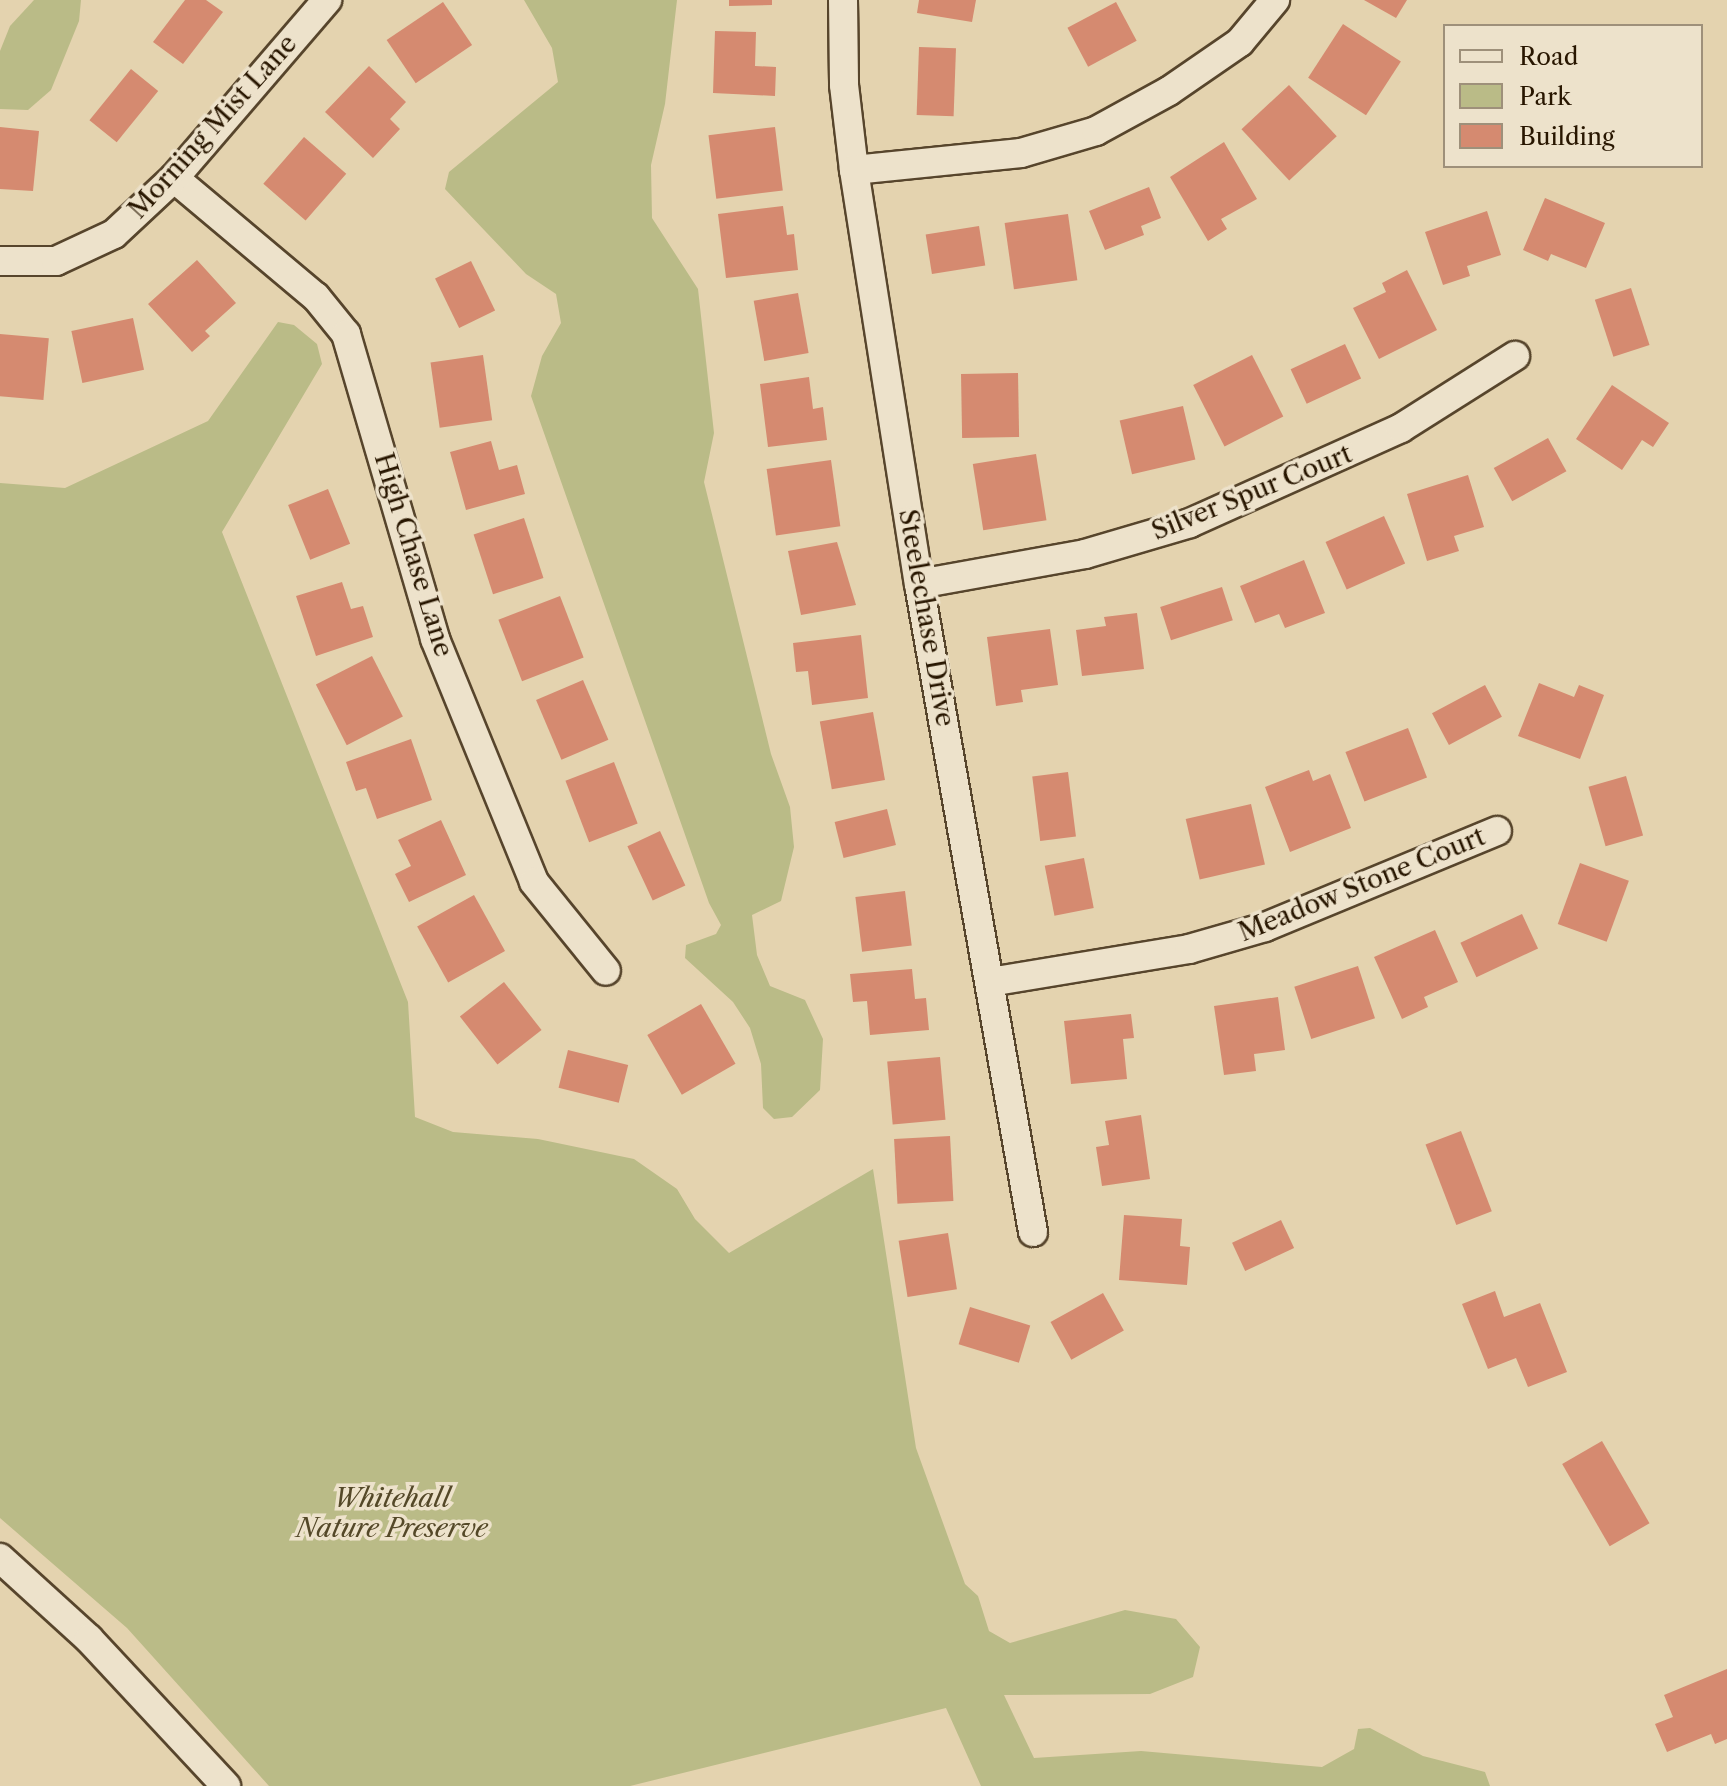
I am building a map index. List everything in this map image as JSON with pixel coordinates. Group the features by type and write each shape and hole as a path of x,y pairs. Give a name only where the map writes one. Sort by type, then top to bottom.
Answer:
{"street":[{"name":"Morning Mist Lane","path":"0,261 56,261 85,252 114,234 174,178 327,0"},
{"name":"Steelechase Drive","path":"843,0 844,85 854,170 919,584 1033,1232"},
{"path":"854,170 1021,153 1096,131 1169,91 1240,42 1275,0"},
{"name":"High Chase Lane","path":"174,178 316,297 346,334 435,639 534,882 606,971"},
{"name":"Silver Spur Court","path":"919,584 1085,554 1190,523 1401,428 1515,356"},
{"name":"Meadow Stone Court","path":"990,982 1189,949 1265,927 1497,831"},
{"path":"0,1558 89,1639 226,1786"}],"green space":[{"path":"34,0 81,0 79,21 51,90 28,110 0,109 0,51 10,26"},
{"path":"524,0 677,0 665,104 651,165 652,218 698,289 714,433 704,482 771,754 790,807 794,847 781,901 752,915 757,955 770,986 805,1000 823,1039 820,1090 792,1117 774,1119 763,1108 761,1064 750,1028 733,1002 685,958 686,945 716,934 721,925 709,903 531,396 542,356 561,323 556,294 526,274 445,189 449,172 558,82 552,48"},
{"name":"Whitehall Nature Preserve","path":"278,322 294,325 317,344 322,364 222,532 408,1002 415,1117 453,1132 538,1139 634,1159 677,1189 695,1219 729,1253 873,1169 916,1448 965,1584 978,1596 989,1631 1010,1643 1125,1610 1176,1619 1200,1647 1193,1677 1150,1694 1004,1695 1034,1758 1141,1751 1322,1767 1354,1749 1358,1729 1370,1728 1423,1756 1485,1772 1490,1786 981,1786 946,1708 630,1786 269,1786 127,1628 0,1518 0,483 65,488 208,421"}],"building":[{"path":"185,0 206,0 223,12 183,64 153,42"},
{"path":"729,0 772,0 772,5 729,6"},
{"path":"919,0 976,0 972,22 917,13"},
{"path":"1364,0 1407,0 1396,18"},
{"path":"443,2 472,45 416,83 387,40"},
{"path":"1116,2 1137,41 1088,67 1067,28"},
{"path":"1343,24 1401,62 1366,115 1308,78"},
{"path":"715,31 756,32 755,66 776,67 775,96 713,93"},
{"path":"919,47 956,48 954,116 917,115"},
{"path":"369,66 406,102 390,119 400,129 373,158 325,112"},
{"path":"131,69 158,91 117,142 89,120"},
{"path":"1289,85 1337,136 1289,181 1241,129"},
{"path":"0,127 39,131 33,191 0,189"},
{"path":"775,127 783,191 716,199 708,135"},
{"path":"304,137 346,174 306,221 263,184"},
{"path":"1224,142 1257,199 1221,219 1227,229 1208,241 1170,177"},
{"path":"1149,187 1161,218 1141,226 1144,235 1105,250 1089,211"},
{"path":"1545,198 1605,223 1586,268 1551,254 1548,261 1523,250"},
{"path":"783,206 787,235 794,234 798,270 726,278 718,214"},
{"path":"1487,211 1501,255 1467,266 1470,276 1443,285 1425,232"},
{"path":"1068,214 1077,280 1014,289 1005,223"},
{"path":"979,226 985,266 932,274 926,234"},
{"path":"197,260 236,303 205,331 210,336 192,352 148,304"},
{"path":"471,261 495,310 459,328 435,279"},
{"path":"1407,270 1437,330 1379,359 1353,308 1386,292 1382,283"},
{"path":"1631,288 1650,345 1613,357 1595,300"},
{"path":"798,293 809,353 764,361 754,301"},
{"path":"133,318 144,370 82,383 71,331"},
{"path":"0,334 49,338 43,400 0,396"},
{"path":"1345,344 1361,378 1307,404 1291,369"},
{"path":"483,355 492,420 440,428 431,362"},
{"path":"1252,355 1283,416 1225,446 1193,385"},
{"path":"1018,373 1019,437 962,438 961,374"},
{"path":"809,377 813,409 823,407 827,440 768,447 760,384"},
{"path":"1612,385 1669,423 1653,447 1642,440 1622,470 1576,439"},
{"path":"1183,406 1195,460 1132,474 1120,421"},
{"path":"1548,438 1566,471 1512,501 1494,468"},
{"path":"491,441 499,470 517,465 525,494 466,510 450,452"},
{"path":"1036,454 1046,520 983,530 973,464"},
{"path":"831,460 840,526 776,535 767,469"},
{"path":"1468,475 1484,527 1454,536 1459,551 1427,561 1407,494"},
{"path":"328,489 350,544 310,560 288,505"},
{"path":"1384,516 1405,564 1347,590 1326,542"},
{"path":"524,518 543,578 493,594 474,534"},
{"path":"837,542 856,605 801,615 788,551"},
{"path":"1304,560 1325,613 1285,628 1279,614 1255,623 1240,586"},
{"path":"342,582 351,609 363,606 373,637 316,656 296,596"},
{"path":"1222,587 1233,620 1171,640 1160,607"},
{"path":"560,596 584,658 522,681 498,620"},
{"path":"1137,613 1144,669 1082,676 1076,630 1106,626 1104,617"},
{"path":"1050,629 1058,685 1021,690 1023,702 996,706 987,637"},
{"path":"861,635 868,698 812,705 808,671 796,672 793,643"},
{"path":"372,656 403,717 347,745 316,685"},
{"path":"583,680 608,740 561,760 536,700"},
{"path":"1539,683 1574,697 1579,685 1604,695 1580,759 1518,736"},
{"path":"1485,685 1502,717 1449,745 1432,713"},
{"path":"873,712 885,780 832,789 820,721"},
{"path":"1408,728 1427,777 1364,801 1345,752"},
{"path":"411,739 432,800 377,819 366,788 356,791 346,762"},
{"path":"614,762 638,824 589,842 565,781"},
{"path":"1309,770 1313,781 1330,774 1351,828 1290,852 1265,787"},
{"path":"1068,772 1076,837 1040,841 1032,776"},
{"path":"1626,776 1643,836 1606,846 1589,787"},
{"path":"1251,804 1265,864 1200,879 1186,819"},
{"path":"887,809 896,845 844,858 835,822"},
{"path":"441,820 466,875 409,902 395,874 411,866 398,840"},
{"path":"660,831 685,885 653,901 627,846"},
{"path":"1084,858 1094,908 1054,916 1045,866"},
{"path":"1580,863 1629,881 1607,942 1558,924"},
{"path":"905,891 912,946 862,952 855,897"},
{"path":"474,895 505,951 448,982 417,927"},
{"path":"1522,914 1538,948 1476,977 1460,943"},
{"path":"1435,930 1458,982 1424,997 1428,1007 1402,1019 1374,957"},
{"path":"1358,966 1375,1018 1311,1039 1294,987"},
{"path":"912,969 915,999 926,998 929,1030 870,1035 867,1001 853,1002 850,974"},
{"path":"504,982 542,1030 497,1065 460,1016"},
{"path":"1278,997 1285,1050 1254,1054 1256,1071 1224,1075 1214,1006"},
{"path":"701,1004 736,1064 682,1095 647,1035"},
{"path":"1131,1014 1134,1038 1123,1039 1127,1079 1071,1084 1064,1021"},
{"path":"568,1050 628,1065 619,1103 559,1088"},
{"path":"940,1057 945,1120 893,1124 887,1062"},
{"path":"1141,1115 1150,1179 1102,1186 1096,1147 1109,1145 1105,1121"},
{"path":"1461,1131 1492,1211 1456,1225 1426,1145"},
{"path":"950,1136 953,1201 897,1204 894,1139"},
{"path":"1124,1215 1182,1219 1180,1246 1190,1247 1187,1285 1119,1280"},
{"path":"1281,1220 1294,1248 1245,1271 1232,1243"},
{"path":"948,1233 957,1289 908,1297 899,1241"},
{"path":"1495,1291 1504,1317 1540,1303 1567,1372 1528,1387 1516,1358 1488,1369 1462,1304"},
{"path":"1103,1293 1124,1331 1071,1360 1051,1322"},
{"path":"970,1307 1030,1325 1019,1363 959,1344"},
{"path":"1602,1441 1650,1523 1610,1546 1562,1464"},
{"path":"1727,1669 1727,1739 1715,1744 1711,1734 1667,1752 1655,1724 1673,1717 1664,1695"}]}
